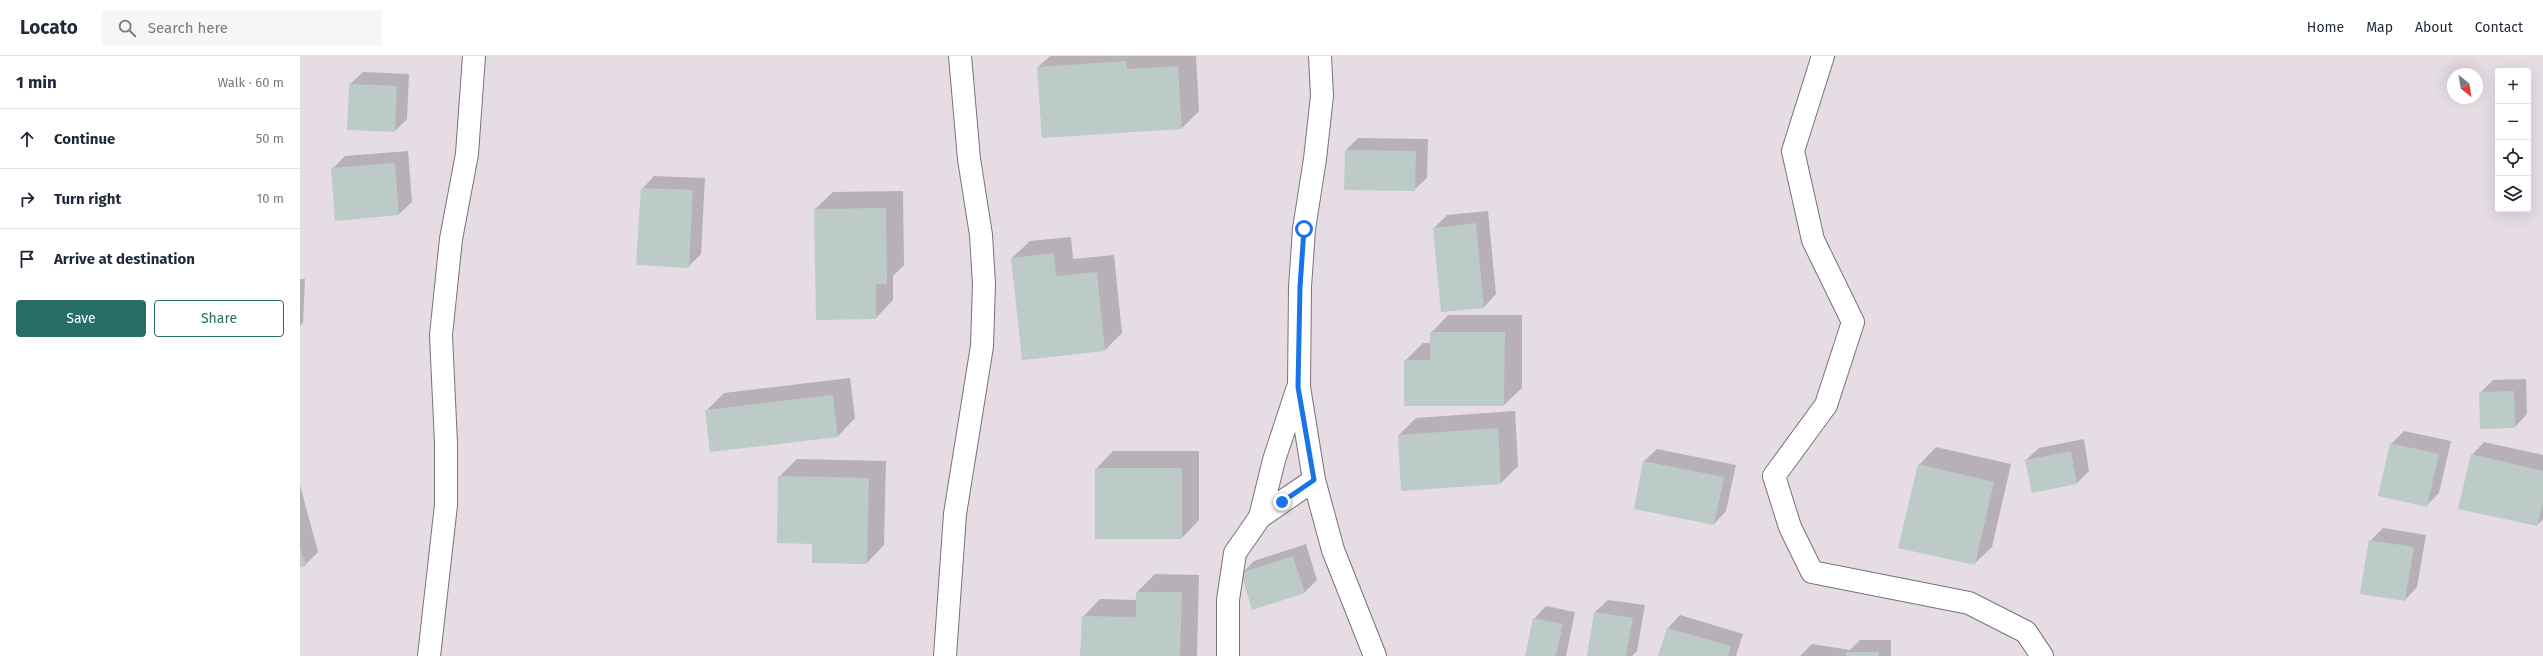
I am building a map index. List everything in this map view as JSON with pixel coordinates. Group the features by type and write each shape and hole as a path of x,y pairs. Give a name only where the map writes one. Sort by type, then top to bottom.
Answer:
{"street":[{"path":"429,656 446,505 446,444 441,335 451,239 468,154 474,56"},
{"path":"945,656 956,514 982,346 984,284 981,235 969,159 960,56"},
{"path":"1320,56 1322,96 1303,243 1298,387 1314,480 1333,550 1375,656"},
{"path":"1823,56 1793,151 1813,240 1853,322 1826,405 1774,476 1790,527 1812,572 1969,603 2026,632 2042,656"},
{"path":"1260,517 1274,460 1298,387"},
{"path":"1228,656 1228,600 1235,553 1260,517 1314,480"}],"building":[{"path":"1127,61 1127,69 1178,66 1182,129 1042,138 1037,67"},
{"path":"349,84 397,86 395,132 347,130"},
{"path":"1345,150 1416,151 1415,191 1344,190"},
{"path":"395,163 399,215 335,221 331,168"},
{"path":"641,188 693,190 689,268 636,265"},
{"path":"886,208 887,284 876,284 876,319 816,320 814,209"},
{"path":"1476,223 1484,308 1441,312 1433,228"},
{"path":"1054,253 1056,276 1097,272 1105,351 1022,360 1011,258"},
{"path":"1430,332 1505,332 1504,406 1404,406 1404,360 1430,360"},
{"path":"2514,391 2515,428 2480,429 2479,392"},
{"path":"833,395 838,437 710,452 705,410"},
{"path":"1498,428 1501,484 1401,491 1398,435"},
{"path":"2390,443 2439,454 2427,507 2378,496"},
{"path":"2071,451 2077,484 2032,493 2025,460"},
{"path":"2471,454 2543,471 2543,502 2537,526 2458,509"},
{"path":"1643,461 1724,477 1714,525 1634,509"},
{"path":"1918,464 1994,482 1975,565 1898,548"},
{"path":"1095,468 1182,468 1182,539 1095,539"},
{"path":"778,476 869,478 867,564 812,563 812,544 777,543"},
{"path":"2369,540 2414,547 2405,601 2360,594"},
{"path":"300,546 306,566 300,567"},
{"path":"1293,556 1305,593 1252,610 1241,573"},
{"path":"1136,592 1182,592 1180,656 1080,656 1082,616 1136,617"},
{"path":"1594,612 1633,618 1626,656 1587,656"},
{"path":"1533,618 1563,624 1556,656 1525,656"},
{"path":"1667,628 1731,646 1728,656 1658,656"},
{"path":"1846,652 1879,652 1879,656 1846,656"}],"route":[{"path":"1282,502 1314,480 1298,387 1300,287 1304,229"}]}
